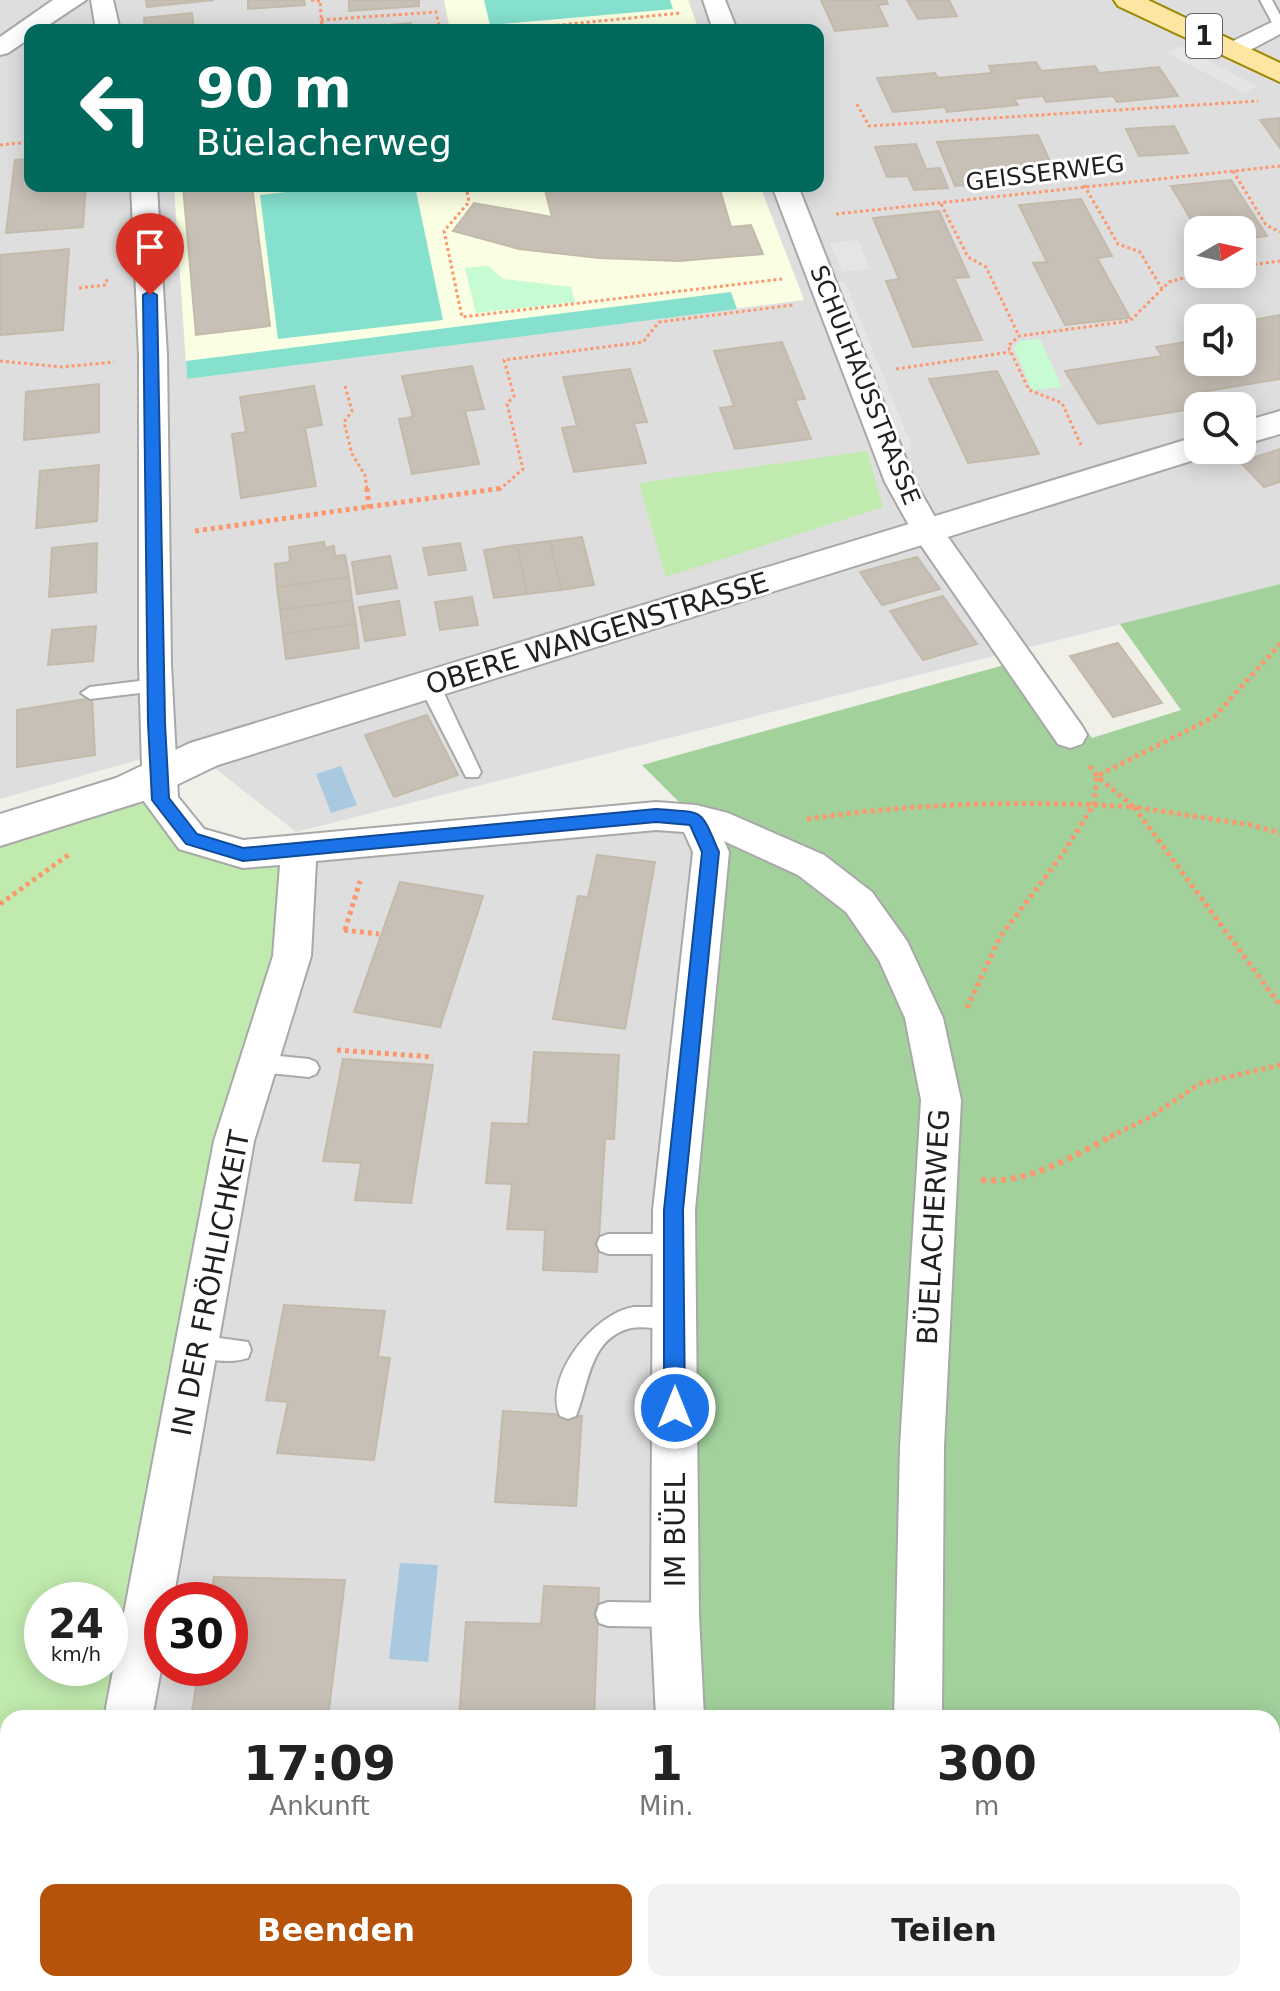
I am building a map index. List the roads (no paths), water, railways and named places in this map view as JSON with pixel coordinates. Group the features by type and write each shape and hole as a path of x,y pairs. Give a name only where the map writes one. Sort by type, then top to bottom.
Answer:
{"main road":[{"name":"1","path":"1127,0 1280,74"}],"street":[{"path":"34,24 62,4 75,0"},
{"path":"102,0 107,24"},
{"path":"1233,50 1279,25"},
{"path":"0,48 24,31"},
{"name":"BÜELACHERWEG","path":"144,192 153,355 156,685 161,800 192,839 243,854 656,816 696,819 751,835 811,865 859,902 894,952 924,1018 941,1100 922,1447 918,1710"},
{"name":"SCHULHAUSSTRASSE","path":"787,192 900,482 927,531 1070,735"},
{"path":"1256,430 1280,422"},
{"name":"OBERE WANGENSTRASSE","path":"0,830 129,790 204,754 1184,451"},
{"name":"IM BÜEL","path":"680,1710 675,1615 675,1194 711,852 696,819"},
{"name":"IN DER FRÖHLICHKEIT","path":"161,1582 197,1346 234,1141 292,956 298,898 298,851"},
{"name":"IN DER FRÖHLICHKEIT","path":"131,1710 144,1668"}],"lane":[{"path":"1266,0 1279,25"},
{"path":"90,693 156,685"},
{"path":"431,685 434,697 472,772"},
{"path":"259,1063 309,1068"},
{"path":"608,1244 674,1244"},
{"path":"568,1408 571,1385 582,1358 596,1337 625,1319 674,1318"},
{"path":"197,1346 240,1350"},
{"path":"608,1614 675,1615"}]}
